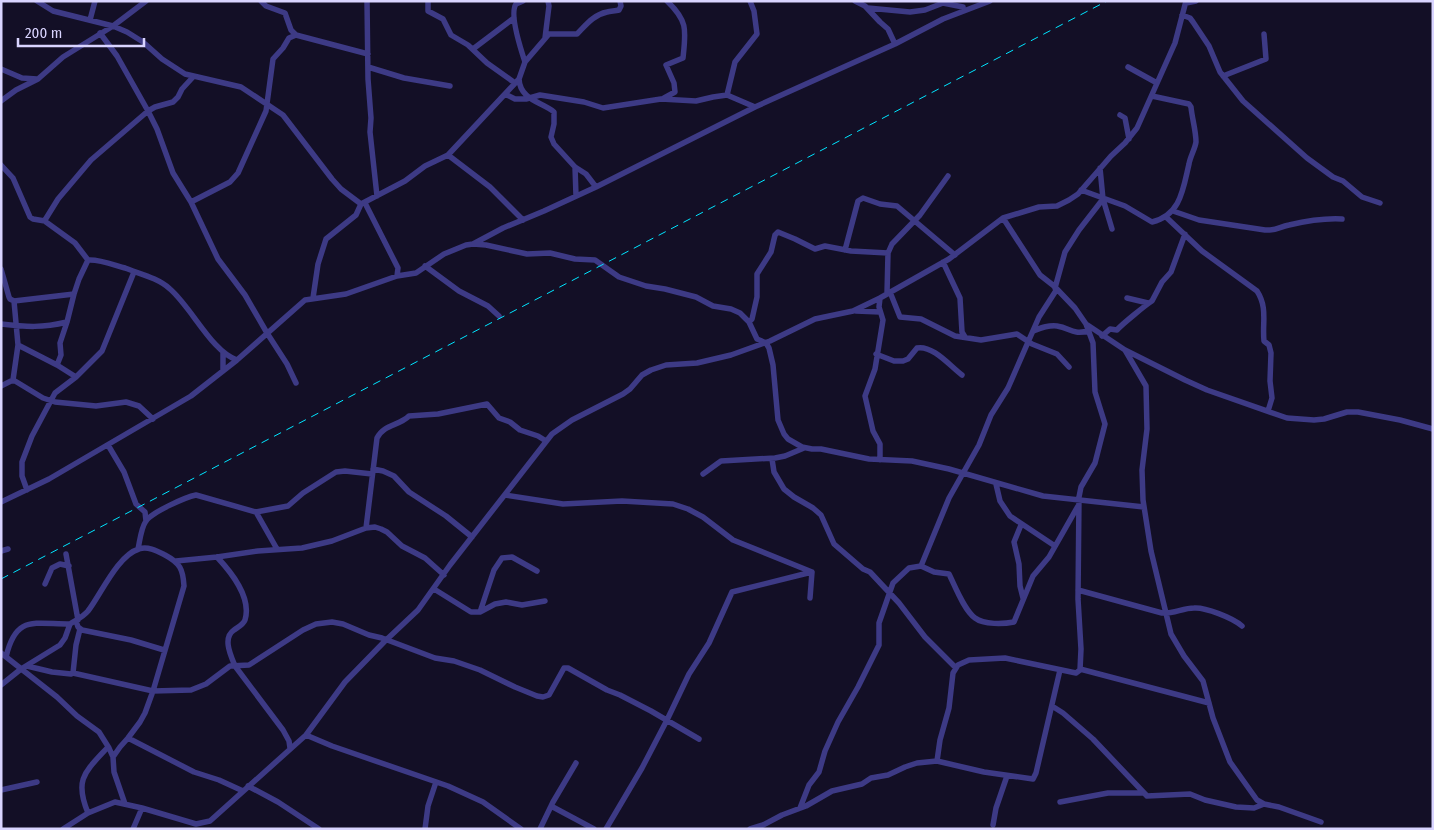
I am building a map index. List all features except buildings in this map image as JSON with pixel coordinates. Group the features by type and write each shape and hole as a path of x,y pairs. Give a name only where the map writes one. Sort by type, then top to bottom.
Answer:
{"street":[{"path":"37,1 53,12 113,26 127,32 186,74 238,85 268,104 288,120 341,189 363,203 398,268 408,274"},
{"path":"90,20 95,1"},
{"path":"1,101 16,90 38,79 62,57 113,26 146,1"},
{"path":"261,1 266,6 285,14 291,30 296,35 368,54"},
{"path":"367,1 370,132 377,196"},
{"path":"428,1 428,11 443,20 451,35 462,40 487,63 517,81 521,89 537,104 554,112 552,139 554,144 575,166 586,174 596,187"},
{"path":"523,1 516,4 513,8 519,44 526,62"},
{"path":"545,38 548,1"},
{"path":"313,298 318,264 326,239 356,215 363,203 405,181 425,166 448,155 517,81 526,62 551,33 577,34 586,22 608,12 619,10 621,6 620,1"},
{"path":"505,94 515,99 540,95 584,102 603,108 670,96 675,92 674,84 666,65 682,58 684,42 683,21 667,1"},
{"path":"727,95 736,62 757,34 754,11 750,1"},
{"path":"855,1 868,8 890,31 895,44"},
{"path":"1,502 27,490 108,445 191,396 238,360 304,300 346,294 397,276 416,272 457,248 473,244 596,187 755,107 895,44 963,7 990,1"},
{"path":"853,311 880,298 955,255 1003,218 1039,207 1063,204 1074,197 1137,128 1175,43 1186,2 1196,1"},
{"path":"868,8 910,12 925,10 943,3 963,7"},
{"path":"1182,15 1190,18 1210,46 1223,76 1243,101 1306,158 1333,177 1343,181 1362,197 1380,203"},
{"path":"473,50 514,18"},
{"path":"100,33 116,56 148,111 173,173 191,202 218,259 245,295 288,364 296,383"},
{"path":"1223,76 1266,59 1264,34"},
{"path":"191,202 236,177 266,111 273,59 284,48 289,38 296,35"},
{"path":"368,67 404,78 450,86"},
{"path":"1128,67 1157,83"},
{"path":"1,69 22,78 38,79"},
{"path":"45,221 58,199 92,160 148,111 173,102 178,97 182,88 193,77"},
{"path":"16,90 22,78"},
{"path":"661,99 696,101 713,96 727,95 755,107"},
{"path":"1081,190 1125,206 1150,222 1154,222 1173,211 1186,182 1189,163 1196,142 1191,107 1188,104 1152,96"},
{"path":"1120,115 1124,118 1129,138"},
{"path":"448,155 490,187 522,220"},
{"path":"1,165 13,178 30,217 45,221 75,243 88,260 117,266 147,276 170,289 186,305 224,353 238,360"},
{"path":"575,166 576,196"},
{"path":"1100,168 1103,198 1112,229"},
{"path":"948,176 914,221 895,240 888,253 888,293 900,317 920,319 952,336 988,339 1017,334 1028,342 1057,354 1069,367"},
{"path":"921,566 949,498 984,435 991,415 1008,388 1039,317 1056,289 1065,252 1103,198"},
{"path":"845,250 860,199 897,206 955,255"},
{"path":"1173,211 1199,220 1275,231 1288,225 1322,219 1342,219"},
{"path":"1166,216 1202,251 1257,291 1263,302 1265,319 1264,341 1271,347 1270,381 1272,398 1268,411"},
{"path":"937,761 940,740 950,708 952,672 955,667 969,660 1005,658 1076,673 1080,669 1081,649 1078,590 1079,503 1081,486 1093,468 1105,424 1096,392 1092,343 1086,324 1074,308 1040,275 1003,218"},
{"path":"749,322 752,319 757,297 757,274 771,252 776,233 781,233 815,249 825,246 845,250 888,253"},
{"path":"1102,336 1110,329 1117,330 1124,322 1132,318 1156,297 1162,282 1171,272 1185,234"},
{"path":"473,244 527,254 550,253 575,259 595,260 619,277 646,286 696,297 713,306 731,309 740,313 749,322 757,339 766,343 771,353 778,420 784,434 795,444 804,448 812,450 821,449 869,459 912,461 1043,496 1079,503 1144,507"},
{"path":"57,365 61,355 60,343 74,294 88,260"},
{"path":"943,262 960,298 962,332 965,337"},
{"path":"425,266 459,291 488,306 499,316"},
{"path":"397,276 398,268"},
{"path":"1,269 10,300 74,294"},
{"path":"27,490 22,476 22,462 32,436 55,393 76,377 102,351 134,272"},
{"path":"880,298 880,312 883,320 874,372 865,396 873,432 880,444 880,460"},
{"path":"1127,298 1148,303"},
{"path":"13,380 18,345 14,301"},
{"path":"63,829 88,813 115,802 142,808 197,826 210,821 306,735 340,688 418,610 472,536 552,434 566,424 623,394 650,370 666,365 697,363 766,343 815,318 853,311 880,312"},
{"path":"1,324 16,327 47,326 67,322"},
{"path":"1086,324 1125,350 1194,385 1288,418 1300,420 1324,419 1347,412 1358,412 1433,429"},
{"path":"1033,331 1047,326 1060,327 1073,333 1089,331"},
{"path":"18,345 76,377"},
{"path":"876,354 900,362 908,359 917,348 923,348 934,353 962,375"},
{"path":"1125,350 1146,386 1147,429 1142,470 1144,507 1151,551 1171,634 1174,641 1201,677 1213,718 1230,762 1257,800 1264,804 1279,807 1321,822"},
{"path":"224,353 224,371"},
{"path":"1,386 13,380"},
{"path":"13,380 60,403 96,406 126,402 139,406 152,419"},
{"path":"366,528 376,444 380,432 388,426 407,419 409,416 438,414 487,404 499,418 510,422 520,430 546,441"},
{"path":"108,445 124,472 136,504 145,512 146,521 138,549"},
{"path":"703,474 722,461 785,456 804,448"},
{"path":"772,458 774,472 784,489 814,508 825,523 830,539 834,544 863,569 870,572 908,613 926,637 955,667"},
{"path":"146,521 156,513 189,496 196,495 256,512 288,506 303,493 336,472 384,471 402,482 409,492 446,516 472,536"},
{"path":"996,484 1002,506 1010,516 1055,546"},
{"path":"504,495 563,504 622,501 673,504 703,517 734,540 812,572"},
{"path":"800,808 809,785 819,772 825,751 838,722 858,687 878,645 879,624 893,583 909,568 921,566 934,572 949,574 974,617 980,620 1002,623 1014,622 1033,576 1055,546 1079,503"},
{"path":"256,512 277,549"},
{"path":"1021,525 1014,542 1023,598"},
{"path":"125,804 114,772 113,757 99,732 4,655 14,634 24,625 70,624 77,621 88,611 123,560 138,549 146,548 176,561 277,549 302,548 354,534 366,528 381,528 402,546 425,558 444,574"},
{"path":"66,554 80,629 73,673"},
{"path":"217,557 233,578 246,603 245,620 228,637 228,647 235,666 283,730 290,748"},
{"path":"480,612 494,570 502,558 512,557 537,571"},
{"path":"113,757 140,722 153,691 184,586 183,576 176,561"},
{"path":"45,584 52,568 63,564 69,566"},
{"path":"810,598 812,572"},
{"path":"606,829 642,768 689,674 710,644 732,592 812,572"},
{"path":"434,589 471,612 480,612 495,604 506,602 522,605 545,601"},
{"path":"1078,590 1167,613 1197,608 1229,618 1242,626"},
{"path":"27,666 52,672 73,673 153,691 198,688 226,668 249,665 293,636 316,624 325,622 343,624 435,658 454,661 543,697 549,695 564,668 568,668 591,682 667,720 699,740"},
{"path":"1,685 60,645 65,638 70,624"},
{"path":"80,629 131,640 164,650"},
{"path":"1080,669 1209,703"},
{"path":"750,829 800,808 832,791 862,784 871,778 888,775 918,763 937,761 1007,776 1033,779 1060,670"},
{"path":"1052,706 1093,739 1149,796 1193,795 1205,800 1254,808 1264,804"},
{"path":"306,735 332,746 436,782 483,802 521,829"},
{"path":"88,813 81,794 84,776 89,768 109,748 126,740"},
{"path":"126,740 194,772 278,802 319,829"},
{"path":"540,829 576,763"},
{"path":"993,825 996,808 1007,776"},
{"path":"1,790 38,782"},
{"path":"424,829 428,806 436,782"},
{"path":"1060,802 1108,793 1144,793"},
{"path":"551,806 594,829"},
{"path":"133,829 142,808"}],"railway":[{"path":"1,579 1107,1"}]}
